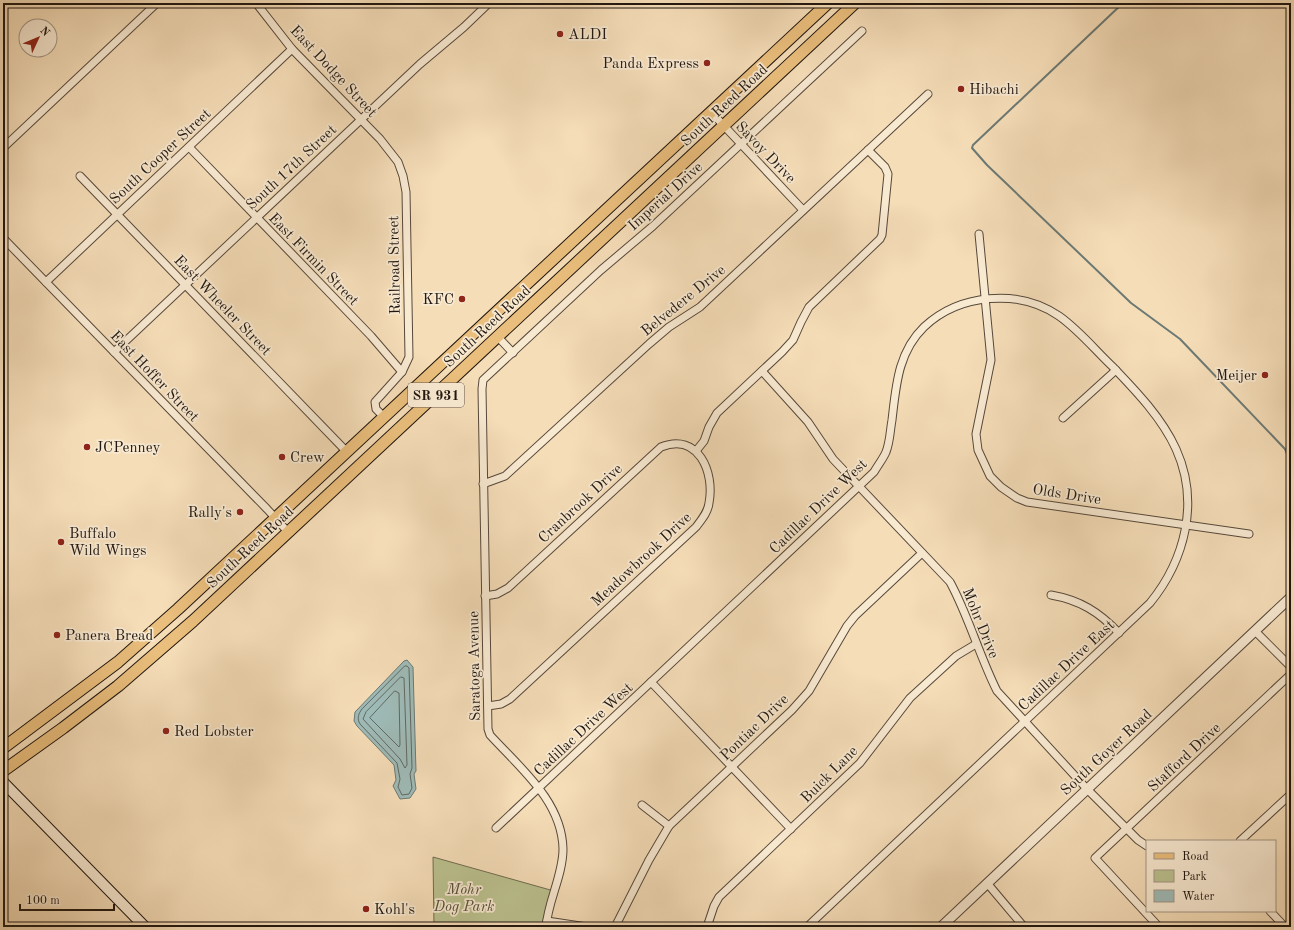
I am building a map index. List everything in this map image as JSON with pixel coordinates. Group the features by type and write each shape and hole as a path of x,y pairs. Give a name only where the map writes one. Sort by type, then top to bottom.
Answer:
{"main road":[{"name":"South Reed Road","path":"3,748 118,662 178,609 828,3"},
{"name":"South Reed Road","path":"3,770 63,728 118,686 193,621 855,3"},
{"path":"3,782 145,927"}],"street":[{"path":"3,148 157,3"},
{"name":"East Dodge Street","path":"256,3 292,49 361,119 395,157"},
{"name":"South 17th Street","path":"114,352 439,46 464,27 489,3"},
{"name":"Imperial Drive","path":"485,378 862,31"},
{"name":"South Cooper Street","path":"46,282 292,49"},
{"name":"Belvedere Drive","path":"483,484 505,476 649,344 669,327 700,307 928,94"},
{"name":"Savoy Drive","path":"711,112 803,210"},
{"name":"East Firmin Street","path":"189,147 371,336 402,372"},
{"path":"696,451 704,441 709,427 717,413 793,340 809,307 874,246 882,235 888,174 885,167 868,150"},
{"name":"Railroad Street","path":"395,157 403,176 408,240 409,356 402,372"},
{"name":"East Wheeler Street","path":"80,176 347,452"},
{"name":"Olds Drive","path":"979,234 991,360 976,434 978,450 990,476 1001,487 1017,498 1027,502 1249,534"},
{"name":"East Hoffer Street","path":"3,238 288,532"},
{"name":"Cadillac Drive West","path":"496,828 874,472 886,452 890,437 897,376 902,358 912,340 924,327 944,312 962,303 985,298 1012,299 1031,303 1049,310 1075,329 1116,370"},
{"path":"498,336 513,352"},
{"path":"1063,418 1116,370"},
{"name":"Cadillac Drive East","path":"807,927 1150,604 1163,587 1176,564 1187,525 1188,499 1184,474 1176,449 1164,427 1116,370"},
{"name":"Mohr Drive","path":"762,371 808,422 833,458 950,582 959,599 976,644 997,690 1024,722 1088,789 1127,829 1146,845"},
{"path":"384,417 376,409 375,402 402,372"},
{"name":"Saratoga Avenue","path":"485,378 482,389 488,729 490,735 539,788 558,820 563,849 560,868 546,924"},
{"name":"Cranbrook Drive","path":"485,596 497,594 508,588 661,447 678,444 692,448 696,451"},
{"name":"Meadowbrook Drive","path":"488,706 501,704 510,699 696,527 705,515 709,504 710,484 703,461 696,451"},
{"name":"Pontiac Drive","path":"616,927 649,860 669,826 792,710 809,691 847,626 855,616 922,552"},
{"path":"1051,595 1069,598 1086,605 1101,616 1119,633"},
{"name":"South Goyer Road","path":"941,927 1291,597"},
{"path":"1255,631 1291,667"},
{"name":"Buick Lane","path":"707,927 714,906 719,898 860,763 910,698 956,656 976,644"},
{"name":"Stafford Drive","path":"1159,927 1095,858 1291,674"},
{"path":"651,682 791,829"},
{"path":"1241,840 1291,794"},
{"path":"642,805 669,826"},
{"path":"987,883 1024,927"},
{"path":"1271,912 1285,927"},
{"path":"546,924 587,927"}],"green space":[{"name":"Mohr Dog Park","path":"433,857 554,891 546,927 434,927"}],"water":[{"path":"407,660 413,667 416,771 414,774 416,789 410,798 400,799 393,786 396,780 394,765 354,721 355,712 404,661"}],"waterway":[{"path":"1123,3 973,145 972,148 987,165 1131,303 1180,339 1285,449 1291,463"},
{"path":"1289,588 1291,583"}],"place":[{"name":"ALDI","path":"560,34"},
{"name":"Panda Express","path":"707,63"},
{"name":"Hibachi","path":"961,89"},
{"name":"KFC","path":"462,299"},
{"name":"Meijer","path":"1265,375"},
{"name":"JCPenney","path":"87,447"},
{"name":"Crew","path":"282,457"},
{"name":"Rally's","path":"240,512"},
{"name":"Buffalo Wild Wings","path":"61,542"},
{"name":"Panera Bread","path":"57,635"},
{"name":"Red Lobster","path":"166,731"},
{"name":"Kohl's","path":"366,909"}]}
